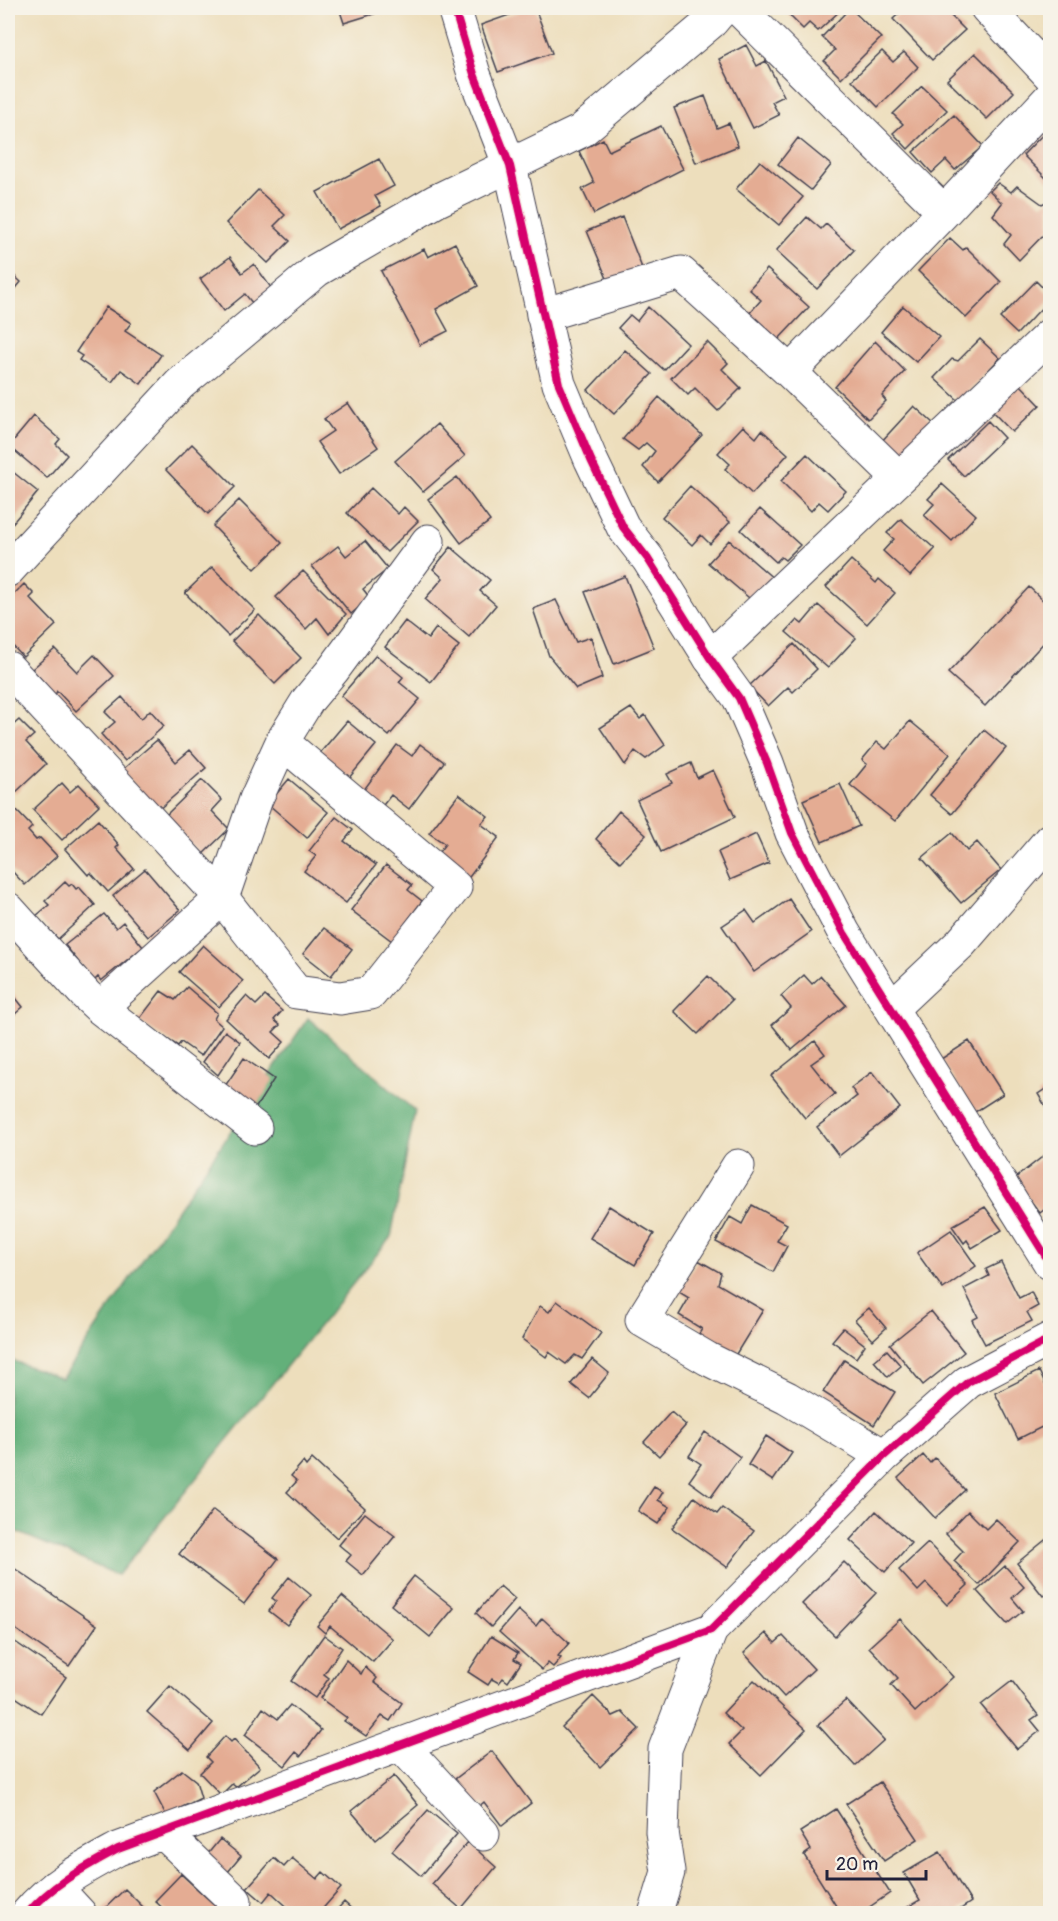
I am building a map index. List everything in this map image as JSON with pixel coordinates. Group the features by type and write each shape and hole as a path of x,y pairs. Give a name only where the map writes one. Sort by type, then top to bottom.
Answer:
{"street":[{"path":"454,8 474,74 510,166 559,384 591,460 623,527 648,559 710,658 739,698 767,763 792,833 844,933 1050,1263"},
{"path":"8,570 180,384 317,270 436,201 581,131 712,21 723,8"},
{"path":"738,8 944,212"},
{"path":"987,8 1050,75"},
{"path":"790,372 1050,98"},
{"path":"543,315 681,273 790,372 899,478"},
{"path":"710,658 1050,334"},
{"path":"100,1008 222,898 256,799 282,742 308,700 333,670 428,540"},
{"path":"8,668 222,898 296,992 340,998 371,993 455,888 282,742"},
{"path":"892,1008 961,944 1047,849"},
{"path":"8,909 100,1008 255,1128"},
{"path":"738,1166 642,1320 708,1359 787,1398 884,1456"},
{"path":"656,1914 668,1872 662,1832 665,1749 711,1630 884,1456 968,1382 1050,1339"},
{"path":"27,1914 38,1901 70,1875 118,1849 711,1630"},
{"path":"401,1745 483,1834"},
{"path":"164,1833 235,1901"},
{"path":"56,1887 80,1914"}],"green space":[{"path":"308,1018 415,1111 391,1237 118,1575 8,1528 8,1359 62,1378"}],"building":[{"path":"339,8 393,8 344,23"},
{"path":"529,8 535,8 552,53 498,72 481,25"},
{"path":"782,8 843,8 818,31 809,23 803,29"},
{"path":"850,8 881,38 841,78 824,61 835,50 822,37"},
{"path":"905,8 943,8 965,30 932,60 893,19"},
{"path":"746,45 757,66 766,61 784,96 772,102 779,115 753,128 719,59"},
{"path":"882,51 893,62 904,52 918,67 878,107 852,80"},
{"path":"975,53 1014,92 987,119 947,80"},
{"path":"922,86 947,110 908,149 893,133 903,124 893,114"},
{"path":"705,96 717,128 729,123 738,146 696,163 674,108"},
{"path":"954,115 983,146 955,170 946,160 932,173 913,152"},
{"path":"661,126 683,169 594,214 582,189 594,183 579,151 603,139 609,151"},
{"path":"1050,127 1050,182 1023,155"},
{"path":"798,138 831,165 811,190 778,164"},
{"path":"379,159 394,186 375,196 381,206 338,229 317,192"},
{"path":"760,161 803,197 779,225 736,189"},
{"path":"998,183 1011,192 1017,186 1042,204 1050,200 1050,228 1019,260 1004,244 1011,235 993,215 1002,203 990,191"},
{"path":"258,190 285,215 274,226 290,241 268,263 226,223"},
{"path":"622,217 642,268 608,281 587,231"},
{"path":"807,217 821,229 826,224 854,250 817,289 776,251"},
{"path":"950,238 963,250 966,247 1001,282 966,318 918,271"},
{"path":"455,243 478,286 436,309 448,331 420,345 381,271 424,249 428,257"},
{"path":"230,257 242,273 254,264 272,289 253,304 245,294 224,311 200,279"},
{"path":"767,269 809,307 776,342 747,316 761,300 749,289"},
{"path":"8,270 21,282 8,298"},
{"path":"1036,281 1050,295 1050,299 1017,334 1000,318"},
{"path":"903,306 939,337 916,362 881,332"},
{"path":"106,307 131,323 125,331 161,355 141,384 121,370 112,382 79,360 82,356 76,352"},
{"path":"648,307 688,344 664,370 618,328 630,315 637,321"},
{"path":"980,339 1000,358 959,401 934,378 952,359 958,361"},
{"path":"875,341 905,371 882,396 886,401 868,419 835,387"},
{"path":"707,342 728,363 722,369 741,388 718,411 695,388 688,395 671,378"},
{"path":"625,350 652,374 614,414 588,390"},
{"path":"1017,381 1040,405 1012,432 989,408"},
{"path":"659,397 702,435 658,482 643,467 655,451 646,443 638,450 623,439"},
{"path":"348,403 378,447 339,474 317,442 333,431 324,419"},
{"path":"914,406 934,424 900,460 880,443"},
{"path":"34,416 60,439 56,444 67,455 47,478 9,446"},
{"path":"988,421 1004,438 964,476 948,460"},
{"path":"437,424 465,456 423,492 395,461"},
{"path":"743,426 756,438 762,430 788,454 752,494 725,469 730,464 718,453"},
{"path":"192,444 235,487 208,514 166,470"},
{"path":"807,454 846,491 828,510 819,502 811,511 781,481"},
{"path":"8,468 38,492 11,525 8,522"},
{"path":"457,477 490,521 461,543 428,499"},
{"path":"942,484 976,515 952,541 924,515 934,504 928,499"},
{"path":"690,486 730,522 710,544 701,535 692,545 662,517"},
{"path":"371,488 398,514 404,507 418,521 387,552 347,513"},
{"path":"239,500 282,543 255,569 213,526"},
{"path":"760,509 800,545 785,560 781,557 776,562 741,530"},
{"path":"901,519 935,549 910,576 883,551 894,539 887,533"},
{"path":"729,540 775,580 755,603 708,563"},
{"path":"365,541 388,569 363,589 370,598 351,614 312,566 338,546 346,556"},
{"path":"451,547 490,580 480,591 496,605 469,637 425,599 443,578 433,569"},
{"path":"851,560 876,583 879,579 895,593 867,624 826,587"},
{"path":"212,567 255,610 228,636 185,593"},
{"path":"303,571 346,614 329,634 317,618 306,629 276,597"},
{"path":"625,576 654,648 614,664 585,592"},
{"path":"24,584 34,594 30,598 56,625 23,657 8,641 8,600"},
{"path":"1029,587 1050,607 1050,636 985,706 948,673"},
{"path":"556,600 576,642 591,637 602,678 576,689 549,656 533,609"},
{"path":"818,605 856,638 828,668 786,632 797,620 802,624"},
{"path":"259,615 301,658 275,684 232,641"},
{"path":"405,621 428,639 436,628 459,646 431,682 385,647"},
{"path":"794,644 817,669 793,692 788,687 768,706 749,686"},
{"path":"55,649 77,672 94,655 114,676 76,711 57,691 55,695 32,669"},
{"path":"376,655 403,677 399,682 420,699 389,736 341,696"},
{"path":"122,697 141,719 150,710 164,726 125,761 101,734 115,722 105,712"},
{"path":"631,708 640,719 645,715 665,745 646,759 635,751 625,765 600,728"},
{"path":"19,720 34,735 26,742 46,764 15,793 8,786 8,724 11,727"},
{"path":"347,721 376,745 349,778 320,753"},
{"path":"910,721 950,754 895,821 850,785 867,764 862,760 877,742 886,749"},
{"path":"984,730 1006,748 952,814 930,795"},
{"path":"157,740 176,762 190,750 206,768 157,811 122,770"},
{"path":"420,744 444,762 409,809 391,795 380,809 360,795 397,745 412,756"},
{"path":"691,763 697,778 713,770 735,817 661,852 637,800 672,783 667,774"},
{"path":"289,779 328,812 307,838 268,804"},
{"path":"202,780 222,800 212,811 229,829 202,855 164,817"},
{"path":"62,783 70,792 79,784 99,805 62,840 33,810"},
{"path":"840,784 859,826 822,842 803,800"},
{"path":"459,794 488,816 481,824 499,837 467,880 436,856 445,844 429,833"},
{"path":"12,806 32,827 28,831 36,840 40,838 57,856 25,885 11,870 8,873 8,811"},
{"path":"619,811 646,835 620,862 596,839"},
{"path":"336,817 353,830 344,841 376,865 346,903 304,871 316,856 309,851"},
{"path":"98,820 119,845 116,848 134,869 108,892 91,873 88,875 65,849"},
{"path":"952,833 967,851 977,842 1001,870 961,903 922,858"},
{"path":"756,834 769,863 730,880 718,852"},
{"path":"386,865 412,885 408,890 422,901 392,941 351,910"},
{"path":"145,869 180,910 148,937 113,896"},
{"path":"65,882 69,886 72,884 76,889 79,887 95,905 58,939 36,916 49,905 45,901"},
{"path":"789,899 811,932 754,972 722,926 746,910 755,923"},
{"path":"104,914 116,928 123,922 143,947 101,981 98,977 94,981 65,945"},
{"path":"324,928 352,949 331,976 303,954"},
{"path":"203,945 243,981 219,1007 179,972"},
{"path":"804,975 812,984 821,976 846,1005 792,1050 772,1025 791,1008 781,996"},
{"path":"708,976 732,1000 698,1034 674,1011"},
{"path":"187,987 217,1013 214,1019 222,1026 201,1056 181,1042 178,1046 138,1021 161,991 175,1000"},
{"path":"8,988 23,1007 8,1020"},
{"path":"246,996 256,1005 265,996 282,1011 274,1020 280,1025 273,1032 284,1042 269,1059 226,1019"},
{"path":"225,1031 240,1042 218,1075 203,1062"},
{"path":"815,1041 825,1054 811,1064 835,1094 805,1118 771,1076"},
{"path":"969,1041 1003,1094 975,1112 941,1059"},
{"path":"244,1058 274,1079 255,1109 225,1086"},
{"path":"872,1072 900,1108 839,1156 817,1127 857,1096 851,1088"},
{"path":"1050,1086 1050,1114 1038,1094"},
{"path":"1050,1151 1050,1205 1040,1213 1014,1179"},
{"path":"752,1205 787,1224 777,1241 787,1246 773,1272 716,1242 730,1217 742,1224"},
{"path":"609,1206 654,1234 635,1265 590,1238"},
{"path":"985,1207 1002,1230 972,1248 967,1240 964,1243 952,1226"},
{"path":"951,1230 976,1266 943,1289 917,1253"},
{"path":"698,1260 721,1273 718,1284 763,1310 733,1359 697,1337 702,1329 679,1315 689,1298 679,1292"},
{"path":"1001,1262 1019,1298 1031,1292 1038,1306 1027,1312 1032,1321 985,1344 972,1320 978,1317 964,1289 989,1276 986,1269"},
{"path":"557,1301 601,1333 582,1359 575,1355 566,1364 549,1352 546,1357 522,1339 540,1306 549,1312"},
{"path":"869,1308 886,1328 873,1340 855,1320"},
{"path":"931,1311 964,1352 923,1385 890,1344"},
{"path":"843,1328 865,1345 856,1358 832,1341"},
{"path":"887,1350 901,1366 888,1377 874,1361"},
{"path":"592,1359 609,1373 589,1398 571,1384"},
{"path":"844,1360 895,1392 874,1425 823,1392"},
{"path":"1039,1371 1050,1395 1050,1423 1018,1439 995,1393"},
{"path":"671,1412 686,1425 659,1456 644,1442"},
{"path":"705,1432 740,1457 711,1497 689,1481 701,1464 689,1456"},
{"path":"766,1436 792,1453 773,1481 748,1465"},
{"path":"923,1455 930,1463 935,1458 965,1490 935,1518 898,1478"},
{"path":"312,1459 365,1508 337,1538 287,1492 297,1481 291,1476 303,1462 306,1466"},
{"path":"654,1487 663,1492 658,1500 670,1507 658,1524 638,1511"},
{"path":"694,1497 717,1514 722,1508 754,1531 727,1567 672,1528"},
{"path":"213,1510 278,1559 244,1604 179,1554"},
{"path":"876,1511 911,1543 885,1572 850,1540"},
{"path":"968,1511 986,1529 996,1519 1020,1542 979,1585 954,1561 963,1551 946,1534"},
{"path":"365,1513 395,1536 363,1575 346,1561 351,1555 339,1545"},
{"path":"1050,1536 1050,1591 1043,1596 1017,1563"},
{"path":"928,1543 968,1585 947,1605 926,1583 918,1591 899,1570"},
{"path":"844,1562 876,1593 835,1636 802,1604"},
{"path":"8,1564 97,1625 69,1666 8,1624"},
{"path":"1005,1566 1024,1587 1012,1598 1023,1611 1007,1624 977,1591"},
{"path":"414,1576 454,1608 430,1637 391,1605"},
{"path":"289,1577 311,1595 287,1625 269,1611 276,1601 272,1598"},
{"path":"500,1586 515,1599 491,1627 476,1613"},
{"path":"342,1596 393,1639 373,1662 330,1626 325,1633 317,1626"},
{"path":"518,1610 536,1626 542,1618 569,1643 558,1656 561,1658 553,1667 548,1663 542,1670 499,1632"},
{"path":"1050,1618 1050,1631 1045,1622"},
{"path":"900,1619 953,1677 915,1712 891,1685 898,1678 869,1647"},
{"path":"766,1633 775,1643 783,1636 814,1669 784,1697 744,1653"},
{"path":"324,1635 342,1648 324,1674 329,1678 315,1698 291,1681"},
{"path":"491,1636 518,1653 514,1659 521,1663 508,1682 503,1678 499,1683 492,1679 488,1685 468,1672"},
{"path":"8,1637 66,1677 41,1714 8,1692"},
{"path":"346,1660 361,1674 365,1667 377,1678 374,1682 402,1703 390,1721 382,1716 366,1736 344,1721 347,1718 320,1698"},
{"path":"754,1680 806,1729 761,1775 729,1744 742,1731 723,1713"},
{"path":"1012,1681 1038,1715 1031,1720 1040,1731 1017,1749 981,1705"},
{"path":"170,1686 213,1723 190,1750 147,1712"},
{"path":"593,1696 613,1716 622,1712 639,1729 600,1767 562,1727"},
{"path":"846,1700 884,1740 855,1766 818,1725"},
{"path":"290,1705 321,1730 301,1756 296,1752 285,1766 245,1735 263,1708 278,1719"},
{"path":"225,1736 231,1742 234,1739 260,1767 236,1787 232,1784 221,1795 200,1773 211,1762 206,1757"},
{"path":"492,1751 531,1803 502,1826 484,1802 477,1808 455,1779"},
{"path":"182,1770 196,1781 201,1798 166,1815 154,1792"},
{"path":"394,1776 418,1805 376,1840 351,1811"},
{"path":"880,1782 918,1839 884,1861 846,1804"},
{"path":"836,1809 890,1893 859,1914 841,1914 804,1855 811,1850 800,1832"},
{"path":"428,1810 457,1834 421,1876 392,1851"},
{"path":"220,1839 241,1856 223,1878 202,1861"},
{"path":"468,1842 496,1867 461,1909 432,1884"},
{"path":"940,1852 971,1902 953,1914 909,1914 906,1908 920,1900 904,1873"},
{"path":"274,1858 284,1867 292,1858 317,1879 323,1872 341,1888 318,1914 295,1914 271,1892 263,1902 247,1888"},
{"path":"181,1874 221,1911 218,1914 169,1914 155,1901"},
{"path":"125,1889 150,1914 99,1914"},
{"path":"344,1902 357,1914 333,1914"}],"cycle path":[{"path":"454,8 474,74 510,166 559,384 591,460 623,527 648,559 710,658 739,698 767,763 792,833 844,933 1050,1263"},
{"path":"27,1914 58,1885 118,1849 711,1630 884,1456 968,1382 1050,1339"}]}
